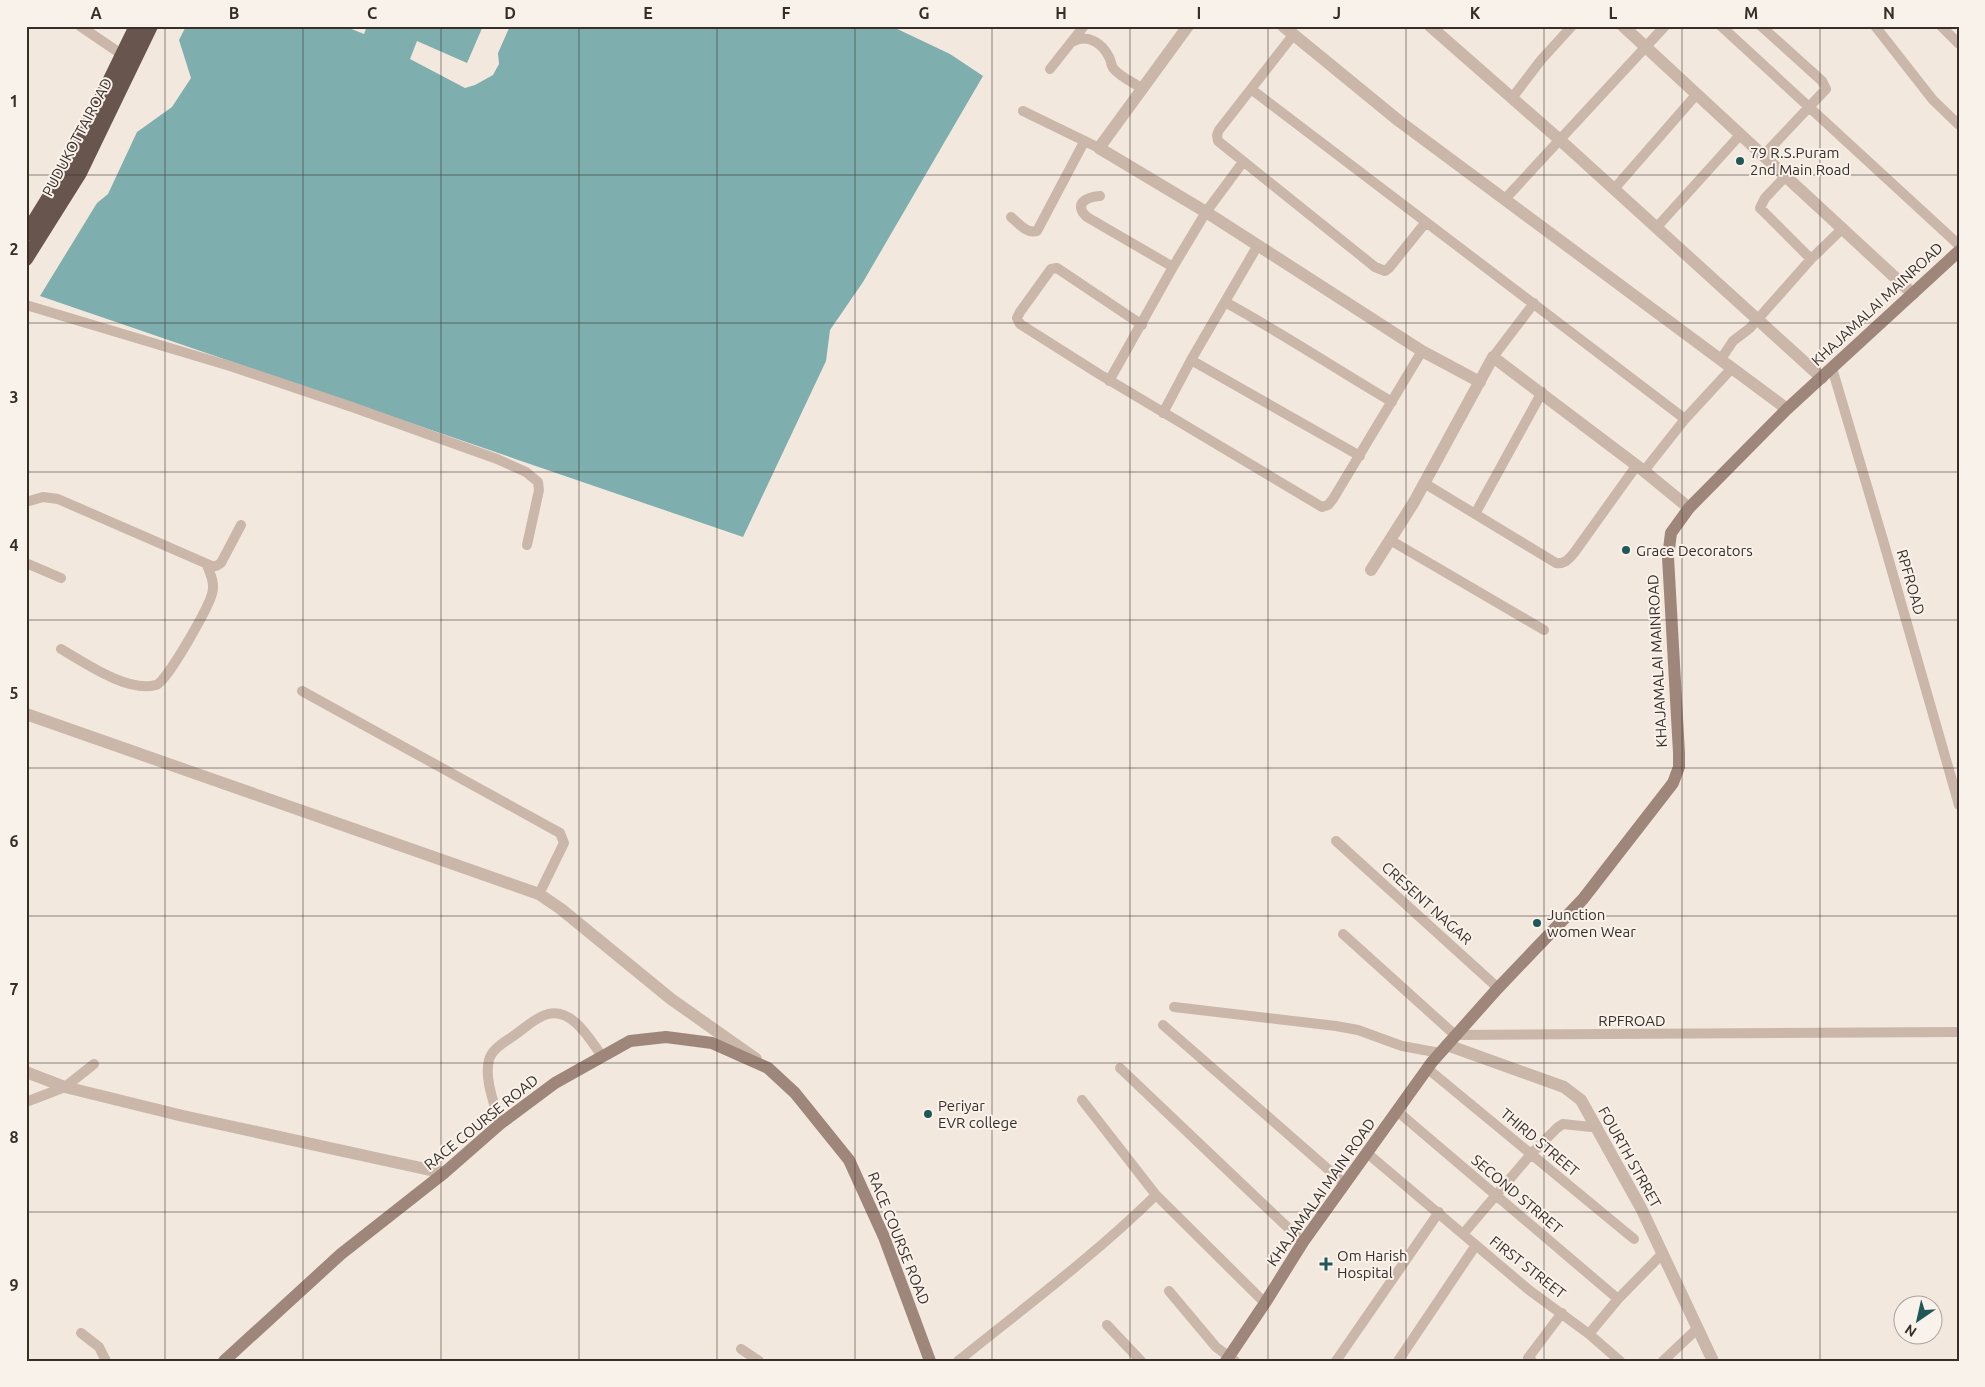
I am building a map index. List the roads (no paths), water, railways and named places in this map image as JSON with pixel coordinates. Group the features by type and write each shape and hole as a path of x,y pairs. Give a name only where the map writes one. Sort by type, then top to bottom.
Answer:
{"highway":[{"path":"28,227 68,166 128,58 136,26"},
{"name":"PUDUKOTTAIROAD","path":"26,259 80,173 128,58 151,26"}],"main road":[{"name":"KHAJAMALAI MAINROAD","path":"1447,1044 1583,899 1663,796 1676,776 1679,767 1678,712 1668,557 1671,533 1689,508 1787,409 1959,250"},
{"name":"RACE COURSE ROAD","path":"224,1361 341,1254 444,1173 500,1124 555,1083 630,1041 666,1037 712,1043 768,1068 795,1093 849,1160 884,1236 930,1361"},
{"name":"KHAJAMALAI MAIN ROAD","path":"1230,1360 1302,1242 1447,1044"}],"street":[{"path":"80,26 128,58"},
{"path":"1050,69 1084,26"},
{"path":"1100,148 1188,26"},
{"path":"1283,26 1399,121 1787,409"},
{"path":"1430,26 1560,140 1822,378"},
{"path":"1512,98 1541,60 1572,26"},
{"path":"1623,26 1913,294"},
{"path":"1506,199 1665,26"},
{"path":"1721,26 1808,108 1959,244"},
{"path":"1761,26 1825,84 1826,89 1763,156"},
{"path":"1875,26 1933,100 1959,125"},
{"path":"1941,26 1959,44"},
{"path":"1294,34 1217,135 1218,141 1381,270 1384,271 1389,268 1426,222"},
{"path":"1074,41 1081,37 1088,38 1099,44 1109,56 1112,68 1143,89"},
{"path":"1251,89 1685,419"},
{"path":"1614,189 1696,95"},
{"path":"1023,110 1084,142 1100,148 1206,212 1422,351 1480,382"},
{"path":"1656,228 1740,135"},
{"path":"1011,217 1027,230 1037,231 1084,142"},
{"path":"1109,380 1206,212 1243,162"},
{"path":"1785,176 1760,208 1811,259"},
{"path":"1100,196 1090,197 1084,201 1081,206 1082,212 1087,217 1173,267"},
{"path":"1720,359 1733,342 1750,328 1811,259 1842,229"},
{"path":"1164,412 1191,360 1258,245"},
{"path":"1142,325 1057,268 1050,269 1017,318 1020,324 1109,380 1322,507 1328,505 1333,499 1422,351"},
{"path":"1225,302 1272,328 1331,367 1392,402"},
{"path":"1371,570 1424,483 1493,356 1534,303"},
{"path":"26,304 230,366 498,459 526,472 538,482 539,490 527,545"},
{"path":"1493,356 1542,392 1689,508"},
{"path":"1191,360 1360,456"},
{"path":"1424,483 1556,562 1562,563 1568,560 1574,553 1640,468 1732,368"},
{"name":"RPFROAD","path":"1832,368 1959,805"},
{"path":"1475,514 1542,392"},
{"path":"26,502 43,497 58,499 207,565 216,566 221,563 240,525"},
{"path":"1390,540 1544,630"},
{"path":"26,563 61,578"},
{"path":"61,649 111,677 134,684 155,685 160,683 177,660 208,604 214,584 207,565"},
{"path":"302,691 560,833 564,843 539,894"},
{"path":"26,714 539,894 561,909 671,999 768,1068"},
{"name":"CRESENT NAGAR","path":"1336,841 1498,988"},
{"path":"1343,934 1447,1044"},
{"name":"RPFROAD","path":"1174,1007 1358,1030 1402,1046 1959,1032"},
{"path":"500,1124 491,1090 488,1067 490,1058 497,1048 540,1017 549,1013 561,1014 578,1023 602,1056"},
{"path":"1164,1025 1345,1184"},
{"name":"FOURTH STRRET","path":"1447,1044 1564,1087 1581,1100 1641,1208 1713,1361"},
{"path":"26,1102 65,1087 94,1064"},
{"path":"1120,1068 1302,1242"},
{"name":"THIRD STREET","path":"1428,1069 1634,1239"},
{"path":"26,1072 65,1087 184,1116 444,1173"},
{"path":"1082,1100 1156,1195 1265,1303"},
{"name":"SECOND STRRET","path":"1397,1111 1618,1299"},
{"path":"1463,1234 1531,1154 1556,1128 1563,1124 1591,1127 1595,1124"},
{"name":"FIRST STREET","path":"1367,1153 1529,1290 1589,1334 1620,1361"},
{"path":"958,1361 1136,1215 1156,1195"},
{"path":"1336,1361 1439,1212"},
{"path":"1398,1361 1476,1245"},
{"path":"1589,1334 1618,1299 1662,1254"},
{"path":"1169,1291 1216,1347 1230,1360"},
{"path":"1529,1360 1562,1313"},
{"path":"1107,1325 1141,1361"},
{"path":"1663,1361 1698,1328"},
{"path":"81,1333 99,1347 106,1361"},
{"path":"740,1349 759,1361"}],"water":[{"path":"186,26 344,26 364,34 367,26 483,26 467,63 417,41 410,59 465,88 493,75 499,64 498,53 510,26 891,26 950,54 983,76 863,282 830,330 826,361 743,537 40,296 97,203 108,194 137,132 172,107 191,78 179,40"}],"place":[{"name":"79 R.S.Puram 2nd Main Road","path":"1740,161"},
{"name":"Grace Decorators","path":"1626,550"},
{"name":"Junction women Wear","path":"1537,923"},
{"name":"Periyar EVR college","path":"928,1114"},
{"name":"Om Harish Hospital","path":"1326,1264"}]}
